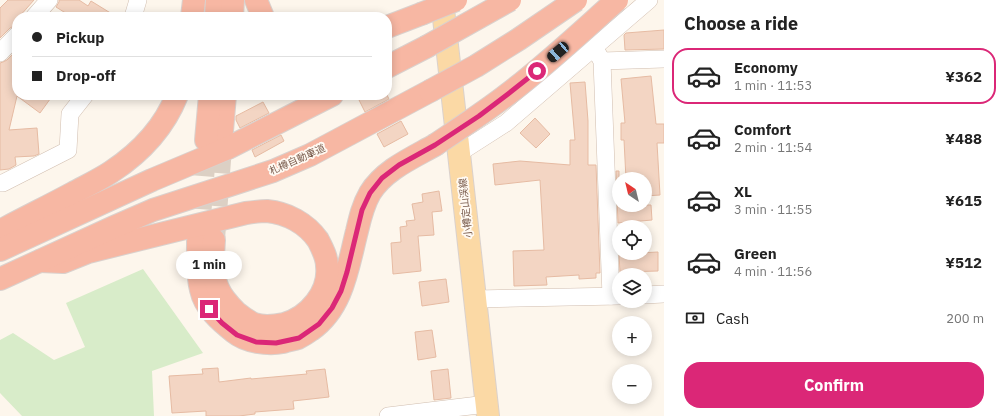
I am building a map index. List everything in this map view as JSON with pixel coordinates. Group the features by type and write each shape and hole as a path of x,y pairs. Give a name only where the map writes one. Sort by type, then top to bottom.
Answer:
{"highway":[{"path":"193,12 194,0"},
{"path":"216,12 217,0"},
{"path":"232,12 233,0"},
{"path":"256,0 261,12"},
{"path":"392,25 456,0"},
{"path":"392,64 510,0"},
{"name":"札樽自動車道","path":"0,279 154,210 273,171 310,155 476,66 576,0"},
{"path":"40,261 63,262 88,252 246,212 266,211 283,214 299,222 313,233 323,249 328,265 326,281 319,299 307,312 291,322 272,326 254,324 240,316 227,304 218,288 206,241 198,270 201,291 209,309 222,323 237,335 256,342 276,343 299,338 319,324 332,308 341,291 362,210 370,193 382,178 399,165 435,145 479,116 546,63 617,0"},
{"path":"0,231 109,173 132,157 151,138 162,123 175,100"},
{"path":"210,100 214,136 224,100"},
{"path":"0,250 116,196 228,148 322,100"}],"main road":[{"name":"小樽定山渓線","path":"442,0 488,410"}],"street":[{"path":"38,12 49,0"},
{"path":"134,12 138,0"},
{"path":"459,153 506,123 598,54 649,0"},
{"path":"0,53 12,40"},
{"path":"598,54 664,59"},
{"path":"598,54 613,268"},
{"path":"0,183 3,183 68,150 70,114 81,100"},
{"path":"652,295 664,294"},
{"path":"476,299 612,296"},
{"path":"388,416 488,410"}],"green space":[{"path":"143,269 203,353 152,371 154,416 22,416 0,393 0,340 13,333 54,360 85,347 66,303"}],"building":[{"path":"8,0 34,0 23,12 12,12 12,27 0,38 0,8"},
{"path":"59,0 79,0 88,6 91,1 109,12 64,12 56,7"},
{"path":"664,30 664,49 625,50 624,35 626,33"},
{"path":"12,55 12,100 16,100 9,130 37,128 39,154 34,156 15,157 16,165 9,169 0,170 0,63 7,60"},
{"path":"651,76 656,124 664,124 664,143 657,143 660,195 652,196 652,172 626,172 624,140 621,140 621,123 625,123 621,79"},
{"path":"585,82 588,121 588,165 596,165 600,273 596,273 596,278 579,279 579,275 546,277 547,285 514,286 513,251 544,250 540,180 495,185 493,164 520,161 570,165 570,140 575,140 570,83"},
{"path":"22,100 49,100 40,113"},
{"path":"359,100 387,100 365,112"},
{"path":"263,102 269,113 240,128 236,120 236,116"},
{"path":"535,118 550,134 536,148 520,133"},
{"path":"401,121 408,134 384,147 377,134"},
{"path":"281,135 284,141 255,157 252,150"},
{"path":"439,191 442,211 432,212 434,235 418,236 421,271 393,274 391,243 401,242 400,227 407,226 406,221 415,220 412,204 423,202 422,194"},
{"path":"618,212 651,212 652,220 618,220"},
{"path":"652,252 658,252 658,271 652,271 652,268 620,268 619,260 652,260"},
{"path":"446,279 449,302 422,306 419,282"},
{"path":"432,330 436,357 418,360 415,332"},
{"path":"218,368 219,382 307,374 306,371 325,369 329,397 293,401 294,409 255,412 255,414 239,416 206,416 206,411 172,413 169,376 203,374 202,369"},
{"path":"448,369 451,398 434,400 431,371"}],"tunnel":[{"path":"214,239 222,134"},
{"path":"198,242 206,141"}],"route":[{"path":"209,309 222,323 237,335 256,342 276,343 299,338 319,324 332,308 341,291 362,210 370,193 382,178 399,165 435,145 479,116 537,71"}]}
